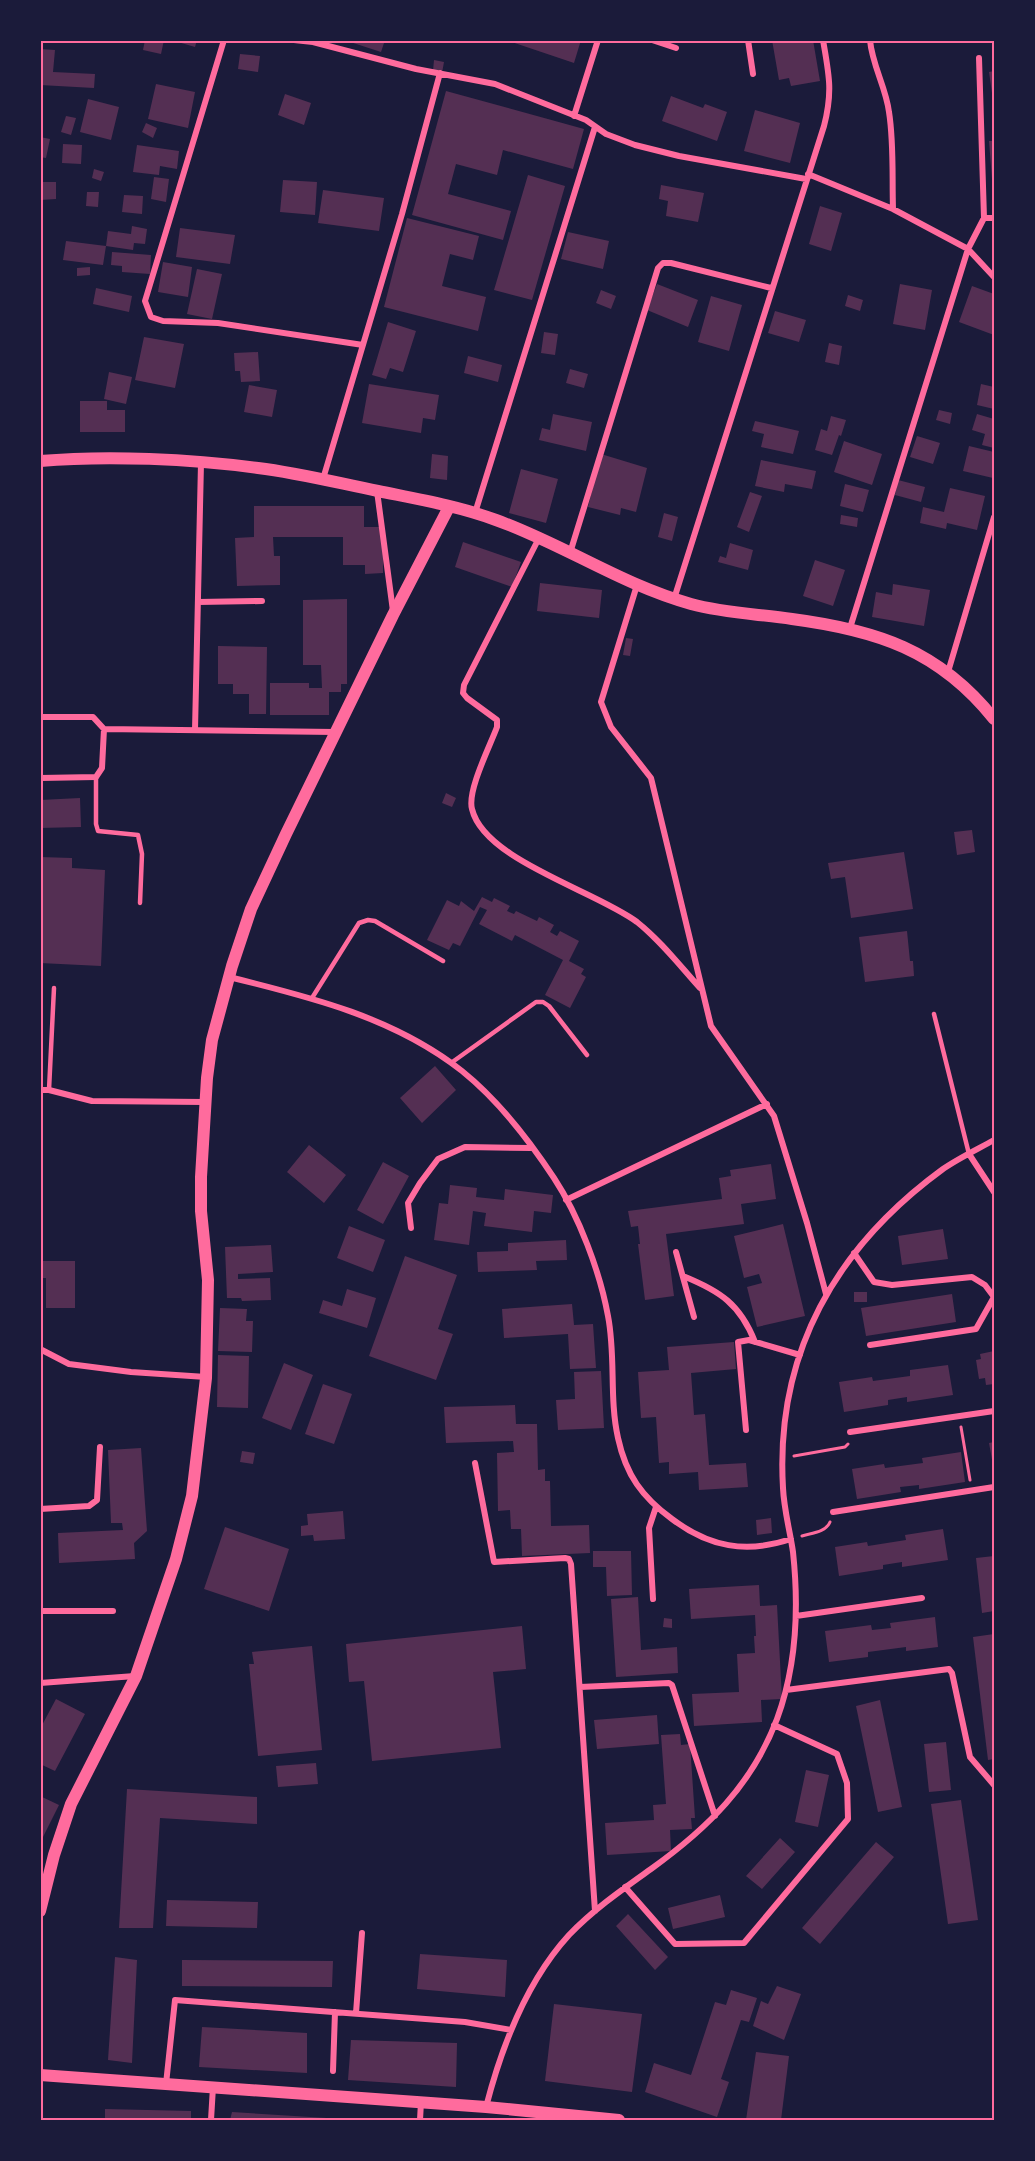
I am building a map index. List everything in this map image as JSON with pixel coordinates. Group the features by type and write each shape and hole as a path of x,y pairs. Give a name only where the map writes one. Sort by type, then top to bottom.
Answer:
{"main road":[{"path":"40,460 158,460 256,468 377,490 474,513 539,538 637,585 674,599 724,612 850,628 881,637 948,672 960,681 994,719"},
{"path":"40,1911 54,1855 71,1804 136,1676 176,1559 192,1496 206,1378 208,1280 201,1211 206,1102 212,1040 229,977 251,909 393,615 449,507"},
{"path":"40,2075 486,2107 620,2121"}],"street":[{"path":"224,40 145,301 151,317 163,321 218,323 363,345"},
{"path":"294,40 313,42 495,84 586,120 606,134 634,145 679,156 807,177 893,209 968,249 994,277"},
{"path":"574,116 598,40"},
{"path":"652,40 676,48"},
{"path":"748,40 753,74"},
{"path":"674,599 824,126 830,98 823,40"},
{"path":"870,40 872,57 878,70 889,111 893,209"},
{"path":"850,628 968,249 984,218 979,58"},
{"path":"323,480 402,214 440,73"},
{"path":"474,513 595,127"},
{"path":"984,218 994,218"},
{"path":"570,554 658,268 663,263 670,263 771,288"},
{"path":"195,730 201,463"},
{"path":"377,490 393,615"},
{"path":"948,672 994,517"},
{"path":"539,538 464,685 463,693 467,698 497,720 497,727 471,796 471,808 479,825 504,851 637,922 652,935 702,991"},
{"path":"637,585 602,702 611,727 651,778 711,1026 766,1104 780,1130 826,1294"},
{"path":"198,602 262,601"},
{"path":"40,717 93,717 104,729 102,768 96,777 40,778"},
{"path":"104,729 336,732"},
{"path":"229,977 332,1004 377,1022 451,1063 492,1100 555,1179 577,1221 608,1317 615,1420 620,1445 634,1481 656,1507 690,1532 717,1543 738,1546 770,1546 791,1539"},
{"path":"40,1090 49,1090 92,1101 206,1102"},
{"path":"566,1200 766,1104"},
{"path":"486,2107 492,2082 511,2030 524,2001 554,1953 595,1911 686,1842 731,1800 774,1725 786,1690 795,1646 794,1571 783,1491 783,1457 785,1422 800,1355 826,1294 854,1253 890,1213 944,1168 994,1140"},
{"path":"411,1228 408,1203 438,1159 465,1147 531,1148"},
{"path":"969,1154 994,1192"},
{"path":"676,1252 694,1317"},
{"path":"854,1253 874,1282 892,1285 972,1277 985,1285 994,1297 976,1329 870,1345"},
{"path":"683,1276 721,1293 745,1320 755,1342"},
{"path":"746,1430 738,1342 749,1340 800,1355"},
{"path":"41,1351 69,1364 206,1378"},
{"path":"850,1432 994,1412"},
{"path":"40,1509 89,1506 97,1500 100,1447"},
{"path":"475,1463 494,1562 565,1558 569,1559 571,1564 595,1911"},
{"path":"833,1512 994,1487"},
{"path":"653,1599 649,1528 656,1507"},
{"path":"796,1616 922,1598"},
{"path":"40,1611 113,1611"},
{"path":"786,1690 949,1669 952,1673 970,1757 994,1785"},
{"path":"40,1683 136,1676"},
{"path":"580,1687 669,1683 672,1685 715,1816"},
{"path":"625,1887 675,1944 744,1943 848,1819 847,1783 837,1754 774,1725"},
{"path":"356,2013 362,1934"},
{"path":"166,2084 175,2000 465,2022 511,2030"},
{"path":"333,2071 336,2012"},
{"path":"211,2121 213,2087"},
{"path":"420,2102 420,2121"}],"lane":[{"path":"96,777 98,831 138,835 142,854 140,903"},
{"path":"312,998 359,923 368,920 375,921 443,961"},
{"path":"49,1090 54,988"},
{"path":"451,1063 536,1002 543,1002 549,1006 587,1055"},
{"path":"934,1014 969,1154"}],"path":[{"path":"959,1417 972,1490"},
{"path":"783,1457 845,1447 849,1442 850,1432"},
{"path":"791,1539 823,1530 828,1526 833,1512"}],"building":[{"path":"145,40 164,40 161,54 143,50"},
{"path":"171,40 197,40 195,47"},
{"path":"344,40 385,40 381,52"},
{"path":"506,40 581,40 574,63"},
{"path":"772,40 813,40 820,81 791,86 789,78 779,80"},
{"path":"40,49 55,50 53,72 95,74 94,88 40,85"},
{"path":"240,54 260,56 258,72 238,69"},
{"path":"434,60 444,62 442,73 433,71"},
{"path":"994,71 994,100 993,100 989,72"},
{"path":"156,84 195,92 188,128 148,119"},
{"path":"446,91 584,129 573,169 503,150 497,175 456,164 448,194 511,211 503,240 412,215"},
{"path":"285,94 311,103 304,125 278,115"},
{"path":"671,96 703,108 705,104 727,112 717,141 662,121"},
{"path":"88,99 119,107 111,140 80,132"},
{"path":"755,110 800,123 790,163 744,151"},
{"path":"66,116 76,118 71,135 61,132"},
{"path":"146,123 157,128 153,138 142,132"},
{"path":"40,137 50,139 46,158 40,157"},
{"path":"989,141 994,141 994,192 993,192"},
{"path":"63,144 82,145 81,164 62,163"},
{"path":"137,145 179,151 177,169 160,166 159,175 133,172"},
{"path":"94,169 104,172 101,181 92,178"},
{"path":"528,175 565,186 532,300 494,290"},
{"path":"154,177 169,179 166,202 151,199"},
{"path":"283,180 317,182 315,215 280,212"},
{"path":"40,182 56,182 56,199 40,200"},
{"path":"661,185 704,193 698,222 666,216 668,201 659,199"},
{"path":"323,190 384,198 379,231 318,223"},
{"path":"87,192 99,192 98,207 86,206"},
{"path":"124,195 143,196 142,214 122,212"},
{"path":"820,206 842,213 831,251 809,244"},
{"path":"407,218 479,236 473,260 450,254 442,286 486,297 478,331 384,307"},
{"path":"132,226 147,229 145,244 134,243 133,250 106,246 108,231 131,234"},
{"path":"180,228 235,235 230,264 176,257"},
{"path":"568,232 609,241 603,269 561,259"},
{"path":"66,241 106,246 103,265 63,260"},
{"path":"112,252 151,255 150,274 122,272 122,266 111,265"},
{"path":"163,262 192,267 188,297 158,292"},
{"path":"90,267 90,275 77,276 77,268"},
{"path":"197,269 222,274 212,319 187,314"},
{"path":"657,284 698,300 688,327 647,310"},
{"path":"900,284 932,290 925,330 893,324"},
{"path":"972,286 994,294 994,335 959,322"},
{"path":"96,288 132,296 129,312 93,304"},
{"path":"601,290 616,296 611,309 596,303"},
{"path":"848,295 863,300 860,311 845,306"},
{"path":"711,296 742,305 729,351 698,342"},
{"path":"775,311 806,320 799,342 768,333"},
{"path":"388,322 416,331 403,372 390,368 386,379 372,375"},
{"path":"544,332 558,334 555,355 541,353"},
{"path":"144,337 184,344 175,388 135,380"},
{"path":"829,343 842,346 839,365 825,362"},
{"path":"258,352 260,381 241,382 240,371 235,371 234,353"},
{"path":"468,356 502,365 498,382 464,373"},
{"path":"570,369 588,374 584,388 566,383"},
{"path":"109,372 132,377 126,404 104,399"},
{"path":"369,384 439,395 435,420 423,418 421,433 362,423"},
{"path":"981,384 994,387 994,409 977,405"},
{"path":"249,385 277,390 272,417 244,412"},
{"path":"80,401 107,401 107,410 125,410 125,432 80,432"},
{"path":"939,410 952,413 950,424 936,420"},
{"path":"553,414 592,422 586,451 539,440 542,428 550,430"},
{"path":"977,414 994,419 994,448 982,445 985,434 972,430"},
{"path":"831,416 846,420 832,455 815,450 821,429 827,431"},
{"path":"755,421 799,431 793,454 761,447 764,434 752,431"},
{"path":"917,436 940,443 933,464 910,457"},
{"path":"844,441 882,454 872,485 834,472"},
{"path":"969,446 994,452 993,478 963,471"},
{"path":"432,454 448,456 447,480 430,478"},
{"path":"601,454 647,468 636,512 621,508 620,515 588,507"},
{"path":"761,460 816,471 812,489 785,484 784,492 755,486"},
{"path":"521,469 558,479 546,523 509,513"},
{"path":"898,480 925,487 921,502 895,495"},
{"path":"845,484 869,490 863,512 840,506"},
{"path":"950,488 985,496 977,530 947,523 946,529 920,523 923,507 944,512"},
{"path":"750,492 762,496 749,532 737,527"},
{"path":"254,506 364,506 364,527 383,527 383,573 365,574 365,565 343,565 343,537 273,537 274,556 280,556 280,585 237,586 235,538 254,537"},
{"path":"664,513 678,517 672,541 658,537"},
{"path":"841,515 858,518 857,527 840,524"},
{"path":"463,542 521,562 512,587 455,567"},
{"path":"730,543 753,550 748,570 718,562 720,556 726,558"},
{"path":"815,560 845,570 833,606 803,596"},
{"path":"540,583 602,590 599,618 537,611"},
{"path":"893,584 930,590 924,626 872,617 876,592 892,595"},
{"path":"347,599 347,684 341,684 341,692 329,692 329,715 270,715 270,683 309,683 309,688 322,688 321,665 303,665 303,600"},
{"path":"626,638 633,639 630,656 623,655"},
{"path":"218,646 267,647 266,714 249,714 249,694 233,694 233,684 218,684"},
{"path":"446,793 456,798 452,807 442,803"},
{"path":"80,798 81,827 40,828 40,800"},
{"path":"972,830 975,852 957,855 954,832"},
{"path":"904,852 913,909 851,918 845,877 831,879 828,863"},
{"path":"40,857 72,858 72,868 105,870 101,966 40,963"},
{"path":"482,897 492,902 494,898 510,906 507,911 514,914 516,911 537,921 539,917 554,925 550,932 557,936 560,931 579,941 569,961 584,969 581,974 586,977 570,1008 545,995 563,960 515,935 512,941 479,924 487,910 480,907 460,946 453,943 449,950 427,940 447,900 459,906 461,901 474,911"},
{"path":"907,931 914,976 865,982 859,937"},
{"path":"435,1066 456,1090 422,1123 400,1098"},
{"path":"309,1145 346,1175 324,1203 287,1172"},
{"path":"383,1162 409,1176 383,1224 357,1210"},
{"path":"771,1164 776,1199 741,1204 744,1224 666,1234 674,1296 645,1300 638,1226 631,1227 628,1211 722,1199 719,1178 731,1176 730,1170"},
{"path":"450,1185 477,1188 476,1197 504,1200 505,1189 553,1195 551,1213 534,1211 532,1232 484,1226 486,1213 473,1211 469,1245 434,1240 439,1203 448,1204"},
{"path":"783,1224 805,1316 757,1327 747,1287 762,1283 759,1274 744,1278 734,1236"},
{"path":"349,1226 385,1240 373,1272 337,1258"},
{"path":"943,1229 948,1259 902,1265 898,1236"},
{"path":"566,1240 567,1260 536,1261 537,1270 478,1272 477,1252 508,1251 508,1243"},
{"path":"271,1245 273,1272 238,1274 238,1279 270,1278 271,1300 242,1301 241,1298 227,1298 225,1247"},
{"path":"405,1256 457,1275 438,1329 453,1334 436,1380 369,1356"},
{"path":"40,1261 75,1261 75,1308 46,1308 46,1278 40,1278"},
{"path":"347,1289 376,1298 367,1328 319,1313 323,1300 342,1306"},
{"path":"854,1292 867,1292 867,1302 854,1302"},
{"path":"952,1294 956,1322 866,1336 861,1308"},
{"path":"572,1304 574,1325 593,1324 596,1368 570,1369 568,1334 504,1338 502,1309"},
{"path":"220,1308 247,1309 246,1321 253,1321 252,1352 218,1351"},
{"path":"734,1342 736,1369 691,1373 694,1415 705,1414 709,1465 746,1463 748,1487 699,1490 698,1472 669,1474 669,1462 659,1463 656,1417 641,1418 638,1372 669,1370 667,1347"},
{"path":"994,1351 994,1384 986,1385 985,1378 979,1379 976,1360 981,1359 980,1354"},
{"path":"218,1355 249,1356 248,1408 217,1407"},
{"path":"284,1363 313,1375 291,1430 262,1418"},
{"path":"948,1365 953,1395 907,1402 907,1397 888,1400 888,1405 844,1412 839,1382 872,1377 873,1381 910,1376 910,1370"},
{"path":"601,1371 604,1428 558,1430 556,1400 575,1399 574,1372"},
{"path":"323,1384 352,1394 334,1444 305,1434"},
{"path":"515,1405 516,1424 537,1424 538,1470 545,1469 545,1481 550,1481 551,1526 589,1525 590,1553 522,1556 521,1529 511,1529 510,1510 498,1511 497,1453 514,1452 513,1441 446,1443 444,1407"},
{"path":"994,1442 994,1464 993,1465 989,1443"},
{"path":"141,1448 147,1531 134,1543 135,1559 59,1563 58,1533 123,1530 122,1523 111,1523 108,1450"},
{"path":"242,1451 255,1453 253,1464 240,1462"},
{"path":"961,1452 965,1482 919,1489 919,1485 900,1487 901,1492 857,1499 852,1469 884,1464 885,1468 923,1463 922,1458"},
{"path":"343,1511 345,1539 314,1541 313,1535 301,1536 301,1526 308,1525 307,1514"},
{"path":"771,1518 772,1533 757,1535 756,1520"},
{"path":"225,1527 289,1549 269,1611 204,1589"},
{"path":"943,1529 948,1560 902,1567 902,1562 883,1565 883,1569 839,1576 835,1547 867,1542 868,1546 906,1540 905,1535"},
{"path":"593,1551 631,1551 632,1595 607,1596 606,1567 593,1567"},
{"path":"994,1556 994,1611 982,1613 976,1558"},
{"path":"759,1585 760,1606 777,1605 782,1699 761,1700 762,1722 694,1726 692,1694 739,1692 737,1654 755,1653 754,1636 756,1636 755,1615 691,1619 689,1589"},
{"path":"638,1597 641,1650 677,1647 678,1673 616,1677 611,1599"},
{"path":"935,1617 938,1647 906,1651 906,1647 868,1652 868,1657 829,1662 825,1631 871,1625 872,1630 891,1628 890,1623"},
{"path":"664,1618 672,1619 672,1628 663,1627"},
{"path":"522,1626 526,1669 493,1672 501,1748 372,1761 364,1681 349,1682 346,1644"},
{"path":"994,1634 994,1759 988,1760 973,1637"},
{"path":"312,1646 322,1750 258,1756 249,1664 254,1664 252,1652"},
{"path":"56,1699 85,1714 55,1771 40,1764 40,1729"},
{"path":"880,1700 902,1807 878,1812 856,1706"},
{"path":"657,1715 659,1744 597,1749 594,1720"},
{"path":"680,1734 681,1745 690,1744 695,1818 691,1818 692,1829 670,1830 671,1851 607,1855 605,1823 654,1820 653,1805 666,1804 661,1735"},
{"path":"946,1742 951,1790 929,1792 924,1744"},
{"path":"316,1763 318,1784 278,1787 276,1766"},
{"path":"806,1770 829,1775 818,1827 795,1822"},
{"path":"127,1789 257,1797 257,1824 160,1818 153,1928 119,1928"},
{"path":"40,1796 59,1805 43,1837 40,1836"},
{"path":"961,1800 978,1920 948,1924 931,1804"},
{"path":"780,1838 795,1852 762,1889 746,1876"},
{"path":"876,1842 894,1857 820,1944 802,1928"},
{"path":"720,1895 725,1917 673,1929 668,1908"},
{"path":"167,1900 258,1902 257,1928 166,1926"},
{"path":"628,1914 668,1957 655,1970 616,1926"},
{"path":"420,1954 507,1960 505,1997 417,1989"},
{"path":"115,1957 137,1960 132,2063 108,2060"},
{"path":"182,1960 333,1961 332,1987 182,1986"},
{"path":"777,1986 801,1994 784,2040 753,2026 761,2001 768,2004"},
{"path":"731,1990 757,1998 749,2022 741,2020 721,2079 729,2082 717,2117 645,2092 654,2063 691,2075 715,2002 726,2005"},
{"path":"554,2004 642,2014 632,2092 545,2081"},
{"path":"202,2027 307,2033 307,2073 199,2067"},
{"path":"351,2040 457,2043 456,2087 348,2080"},
{"path":"756,2052 789,2056 781,2120 746,2120"},
{"path":"105,2109 191,2111 191,2120 105,2120"},
{"path":"232,2112 343,2119 343,2120 230,2120"}]}
